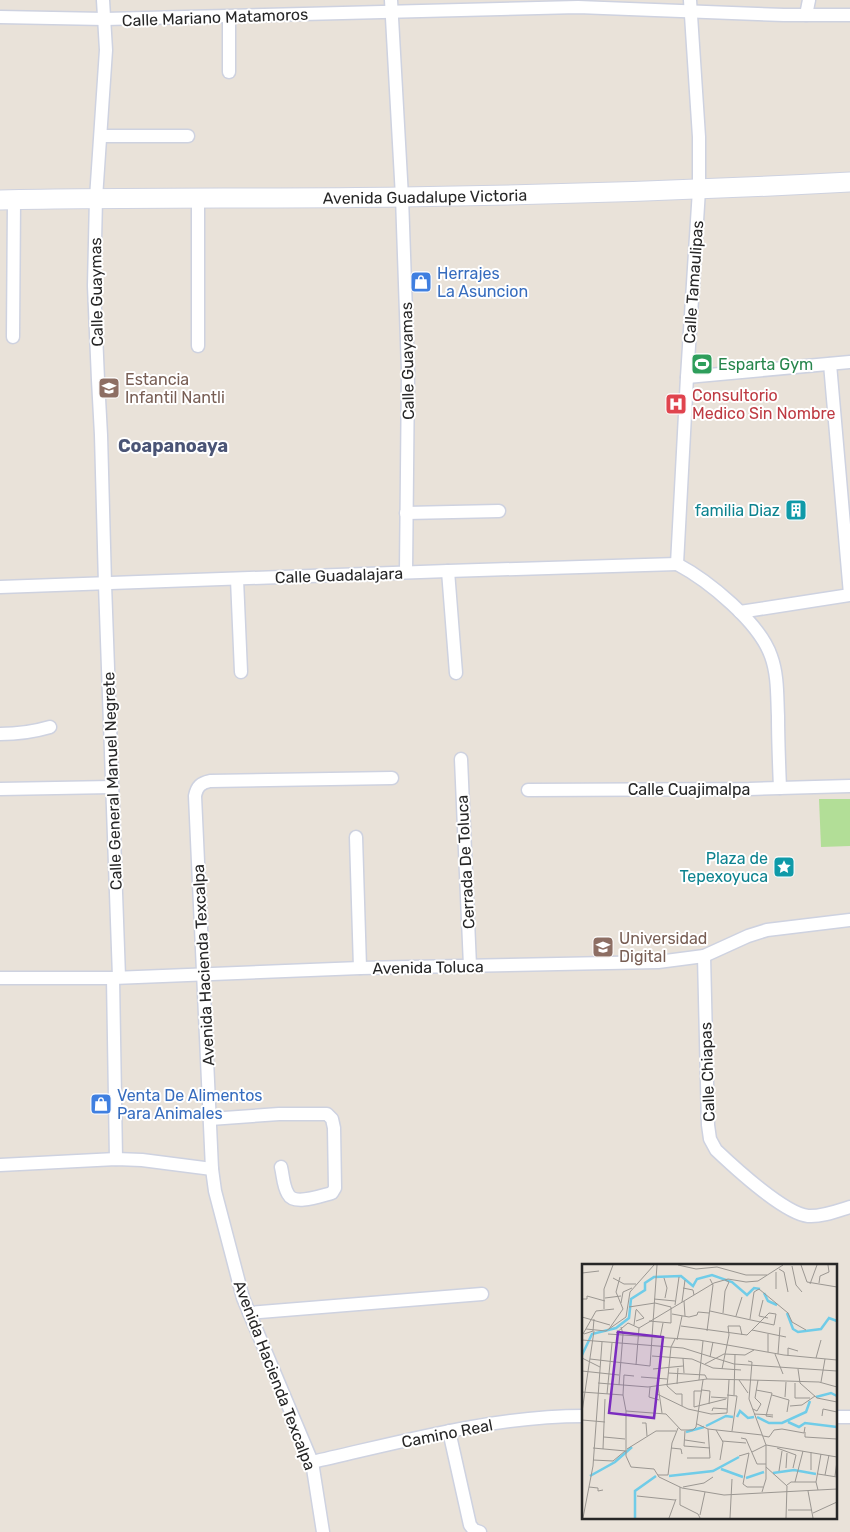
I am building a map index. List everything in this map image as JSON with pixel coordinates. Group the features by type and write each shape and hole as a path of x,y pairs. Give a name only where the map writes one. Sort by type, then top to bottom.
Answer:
{"main road":[{"name":"Avenida Guadalupe Victoria","path":"7,200 402,197 699,190 850,182"}],"street":[{"name":"Calle Guaymas","path":"103,0 106,50 96,198 94,286 105,584"},
{"path":"806,15 809,0"},
{"name":"Calle Mariano Matamoros","path":"0,17 105,20 229,17 392,6 578,8 690,6 806,15 850,15"},
{"name":"Calle Guayamas","path":"392,6 402,197 408,371 406,572"},
{"name":"Calle Tamaulipas","path":"678,564 699,190 699,136 690,6"},
{"path":"229,17 229,72"},
{"path":"101,136 188,136"},
{"path":"198,199 198,346"},
{"path":"7,200 14,337"},
{"path":"687,377 850,362"},
{"path":"740,612 850,594 830,364"},
{"path":"406,513 499,511"},
{"path":"678,564 702,579 740,612 763,640 771,655 777,683 780,788"},
{"name":"Calle Guadalajara","path":"0,587 448,570 678,564"},
{"path":"448,570 456,674"},
{"path":"237,578 240,672"},
{"name":"Calle General Manuel Negrete","path":"105,584 116,977 116,1159"},
{"path":"0,734 34,731 50,726"},
{"name":"Cerrada De Toluca","path":"461,759 470,966"},
{"name":"Avenida Hacienda Texcalpa","path":"323,1532 312,1462 238,1282 215,1191 212,1169 195,796 197,789 202,783 210,781 392,778"},
{"name":"Calle Cuajimalpa","path":"528,790 850,786"},
{"path":"0,789 112,787"},
{"path":"356,837 360,968"},
{"name":"Avenida Toluca","path":"0,978 116,977 360,968 658,962 704,956 748,936 767,930 850,920"},
{"name":"Calle Chiapas","path":"704,956 708,1125 710,1139 716,1150 784,1206 798,1213 818,1216 850,1208"},
{"path":"210,1119 279,1114 327,1114 332,1119 334,1128 335,1188 332,1193 298,1201 290,1198 286,1192 281,1167"},
{"path":"0,1165 116,1159 142,1160 212,1169"},
{"path":"250,1313 482,1294"},
{"name":"Camino Real","path":"312,1462 449,1431 524,1419 582,1416"},
{"path":"449,1431 470,1525 474,1530 480,1532"}],"green space":[{"path":"819,799 850,799 850,846 821,847"}],"place":[{"name":"Herrajes La Asuncion","path":"421,282"},
{"name":"Esparta Gym","path":"702,364"},
{"name":"Estancia Infantil Nantli","path":"109,388"},
{"name":"Consultorio Medico Sin Nombre","path":"676,404"},
{"name":"familia Diaz","path":"796,510"},
{"name":"Plaza de Tepexoyuca","path":"784,867"},
{"name":"Universidad Digital","path":"603,947"},
{"name":"Venta De Alimentos Para Animales","path":"101,1104"}],"district":[{"name":"Coapanoaya","path":"173,446"}]}
